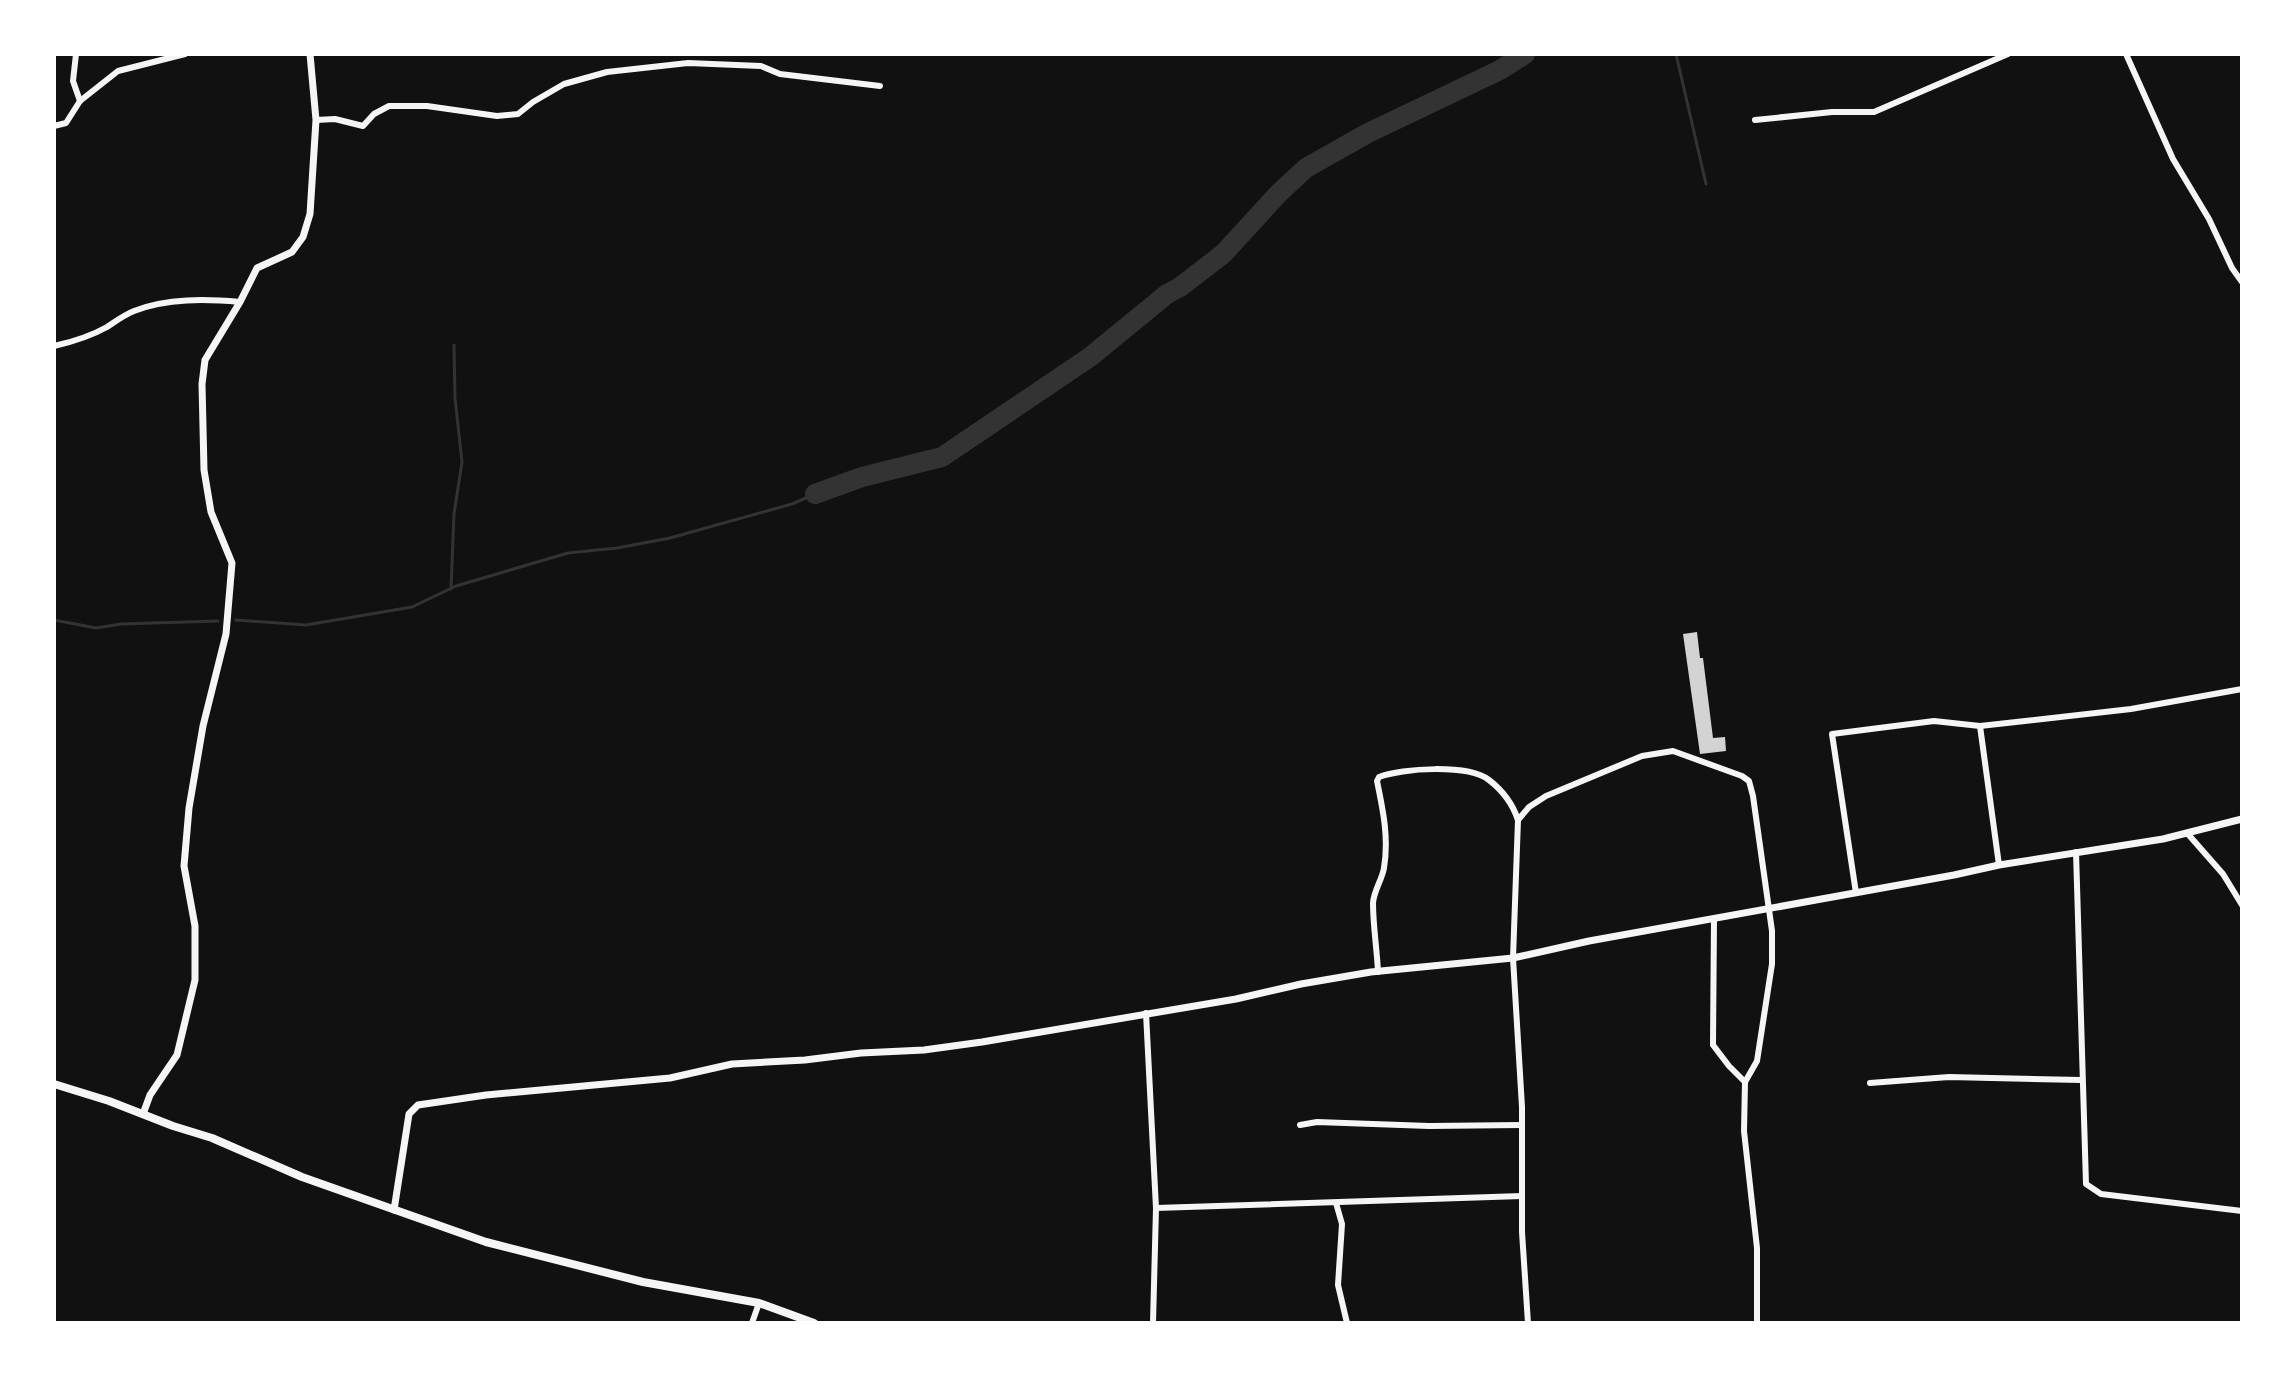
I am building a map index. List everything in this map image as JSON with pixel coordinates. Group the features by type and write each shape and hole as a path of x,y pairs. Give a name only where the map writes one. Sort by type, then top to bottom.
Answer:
{"main road":[{"path":"54,1084 212,1138 302,1177 486,1242 643,1282 759,1303 814,1323"}],"street":[{"path":"76,54 73,81 80,101"},
{"path":"54,126 66,123 80,101 118,71 185,54"},
{"path":"143,1114 150,1095 177,1055 195,980 195,926 184,866 186,837 203,726 226,634 232,563 211,512 204,470 202,384 205,360 257,268 292,252 303,237 310,214 316,120 310,54"},
{"path":"1755,120 1832,112 1874,112 2008,54"},
{"path":"2126,54 2173,159 2242,282"},
{"path":"316,120 335,119 363,126 374,114 389,106 411,105 475,114 518,114 564,84 607,72 688,63 761,66 780,74 880,86"},
{"path":"54,346 106,327 135,310 167,302 240,302"},
{"path":"1856,893 1832,734 1934,721 1980,726 2131,709 2242,689"},
{"path":"1980,726 1999,865"},
{"path":"1518,820 1529,807 1546,796 1642,756 1673,751 1749,781 1772,931 1770,984 1757,1061 1745,1082 1744,1131 1757,1248 1757,1323"},
{"path":"1378,972 1373,902 1382,878 1386,843 1377,781 1379,777 1391,772 1439,769 1473,773 1487,779 1513,807 1518,820 1513,958 1528,1323"},
{"path":"394,1210 409,1114 418,1105 486,1095 670,1078 732,1064 924,1050 982,1042 1236,999 1301,984 1378,972 1513,958 1589,941 1999,865 2163,839 2242,819"},
{"path":"2187,833 2223,874 2242,905"},
{"path":"2076,852 2086,1184 2101,1194 2242,1211"},
{"path":"1714,919 1713,1045 1745,1082"},
{"path":"1146,1013 1156,1208 1153,1323"},
{"path":"1870,1083 1949,1077 2081,1080"},
{"path":"1300,1125 1317,1122 1522,1125"},
{"path":"1156,1208 1522,1196"},
{"path":"1336,1203 1342,1224 1338,1285 1347,1323"},
{"path":"752,1323 759,1303"}],"building":[{"path":"1697,632 1713,738 1725,737 1726,751 1700,754 1683,634"}],"waterway":[{"path":"815,494 862,477 942,457 1090,357 1167,294 1223,254 1306,168 1368,133 1500,70 1525,54"},
{"path":"1676,54 1706,184"},
{"path":"451,589 454,514 462,462 455,398 454,345"},
{"path":"236,620 306,625 412,607 456,586 568,553 670,538 792,504 815,494"},
{"path":"54,620 96,628 121,624 218,621"}]}
